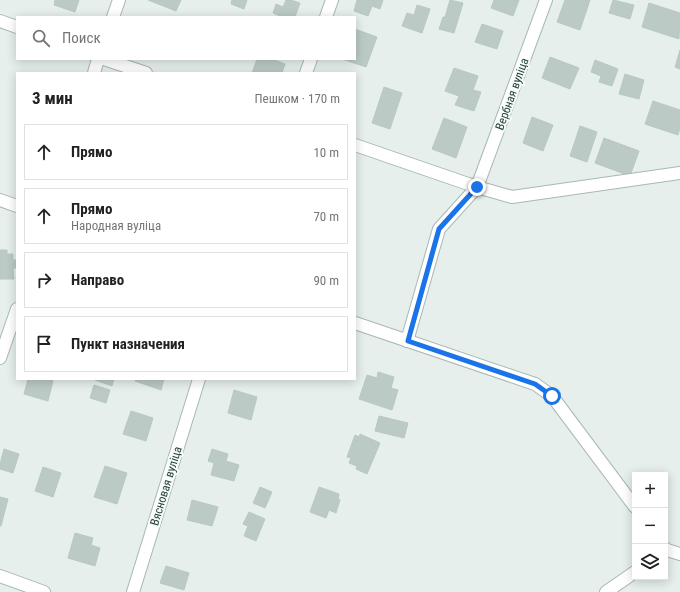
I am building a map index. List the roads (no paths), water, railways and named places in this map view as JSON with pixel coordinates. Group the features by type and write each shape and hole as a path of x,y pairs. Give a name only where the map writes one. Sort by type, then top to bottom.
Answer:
{"street":[{"path":"113,16 119,0"},
{"path":"326,16 332,0"},
{"name":"Вербная вуліца","path":"477,187 546,0"},
{"path":"0,21 16,27"},
{"path":"94,72 98,60"},
{"path":"107,60 143,72"},
{"path":"306,72 311,60"},
{"path":"356,145 477,187 512,197 680,173"},
{"path":"408,341 439,229 477,187"},
{"path":"0,200 16,206"},
{"path":"0,358 16,312"},
{"path":"356,323 535,384 552,396 632,504"},
{"name":"Вясновая вуліца","path":"133,592 199,380"},
{"path":"668,551 680,554"},
{"path":"606,592 632,574"},
{"path":"0,576 44,592"}]}
